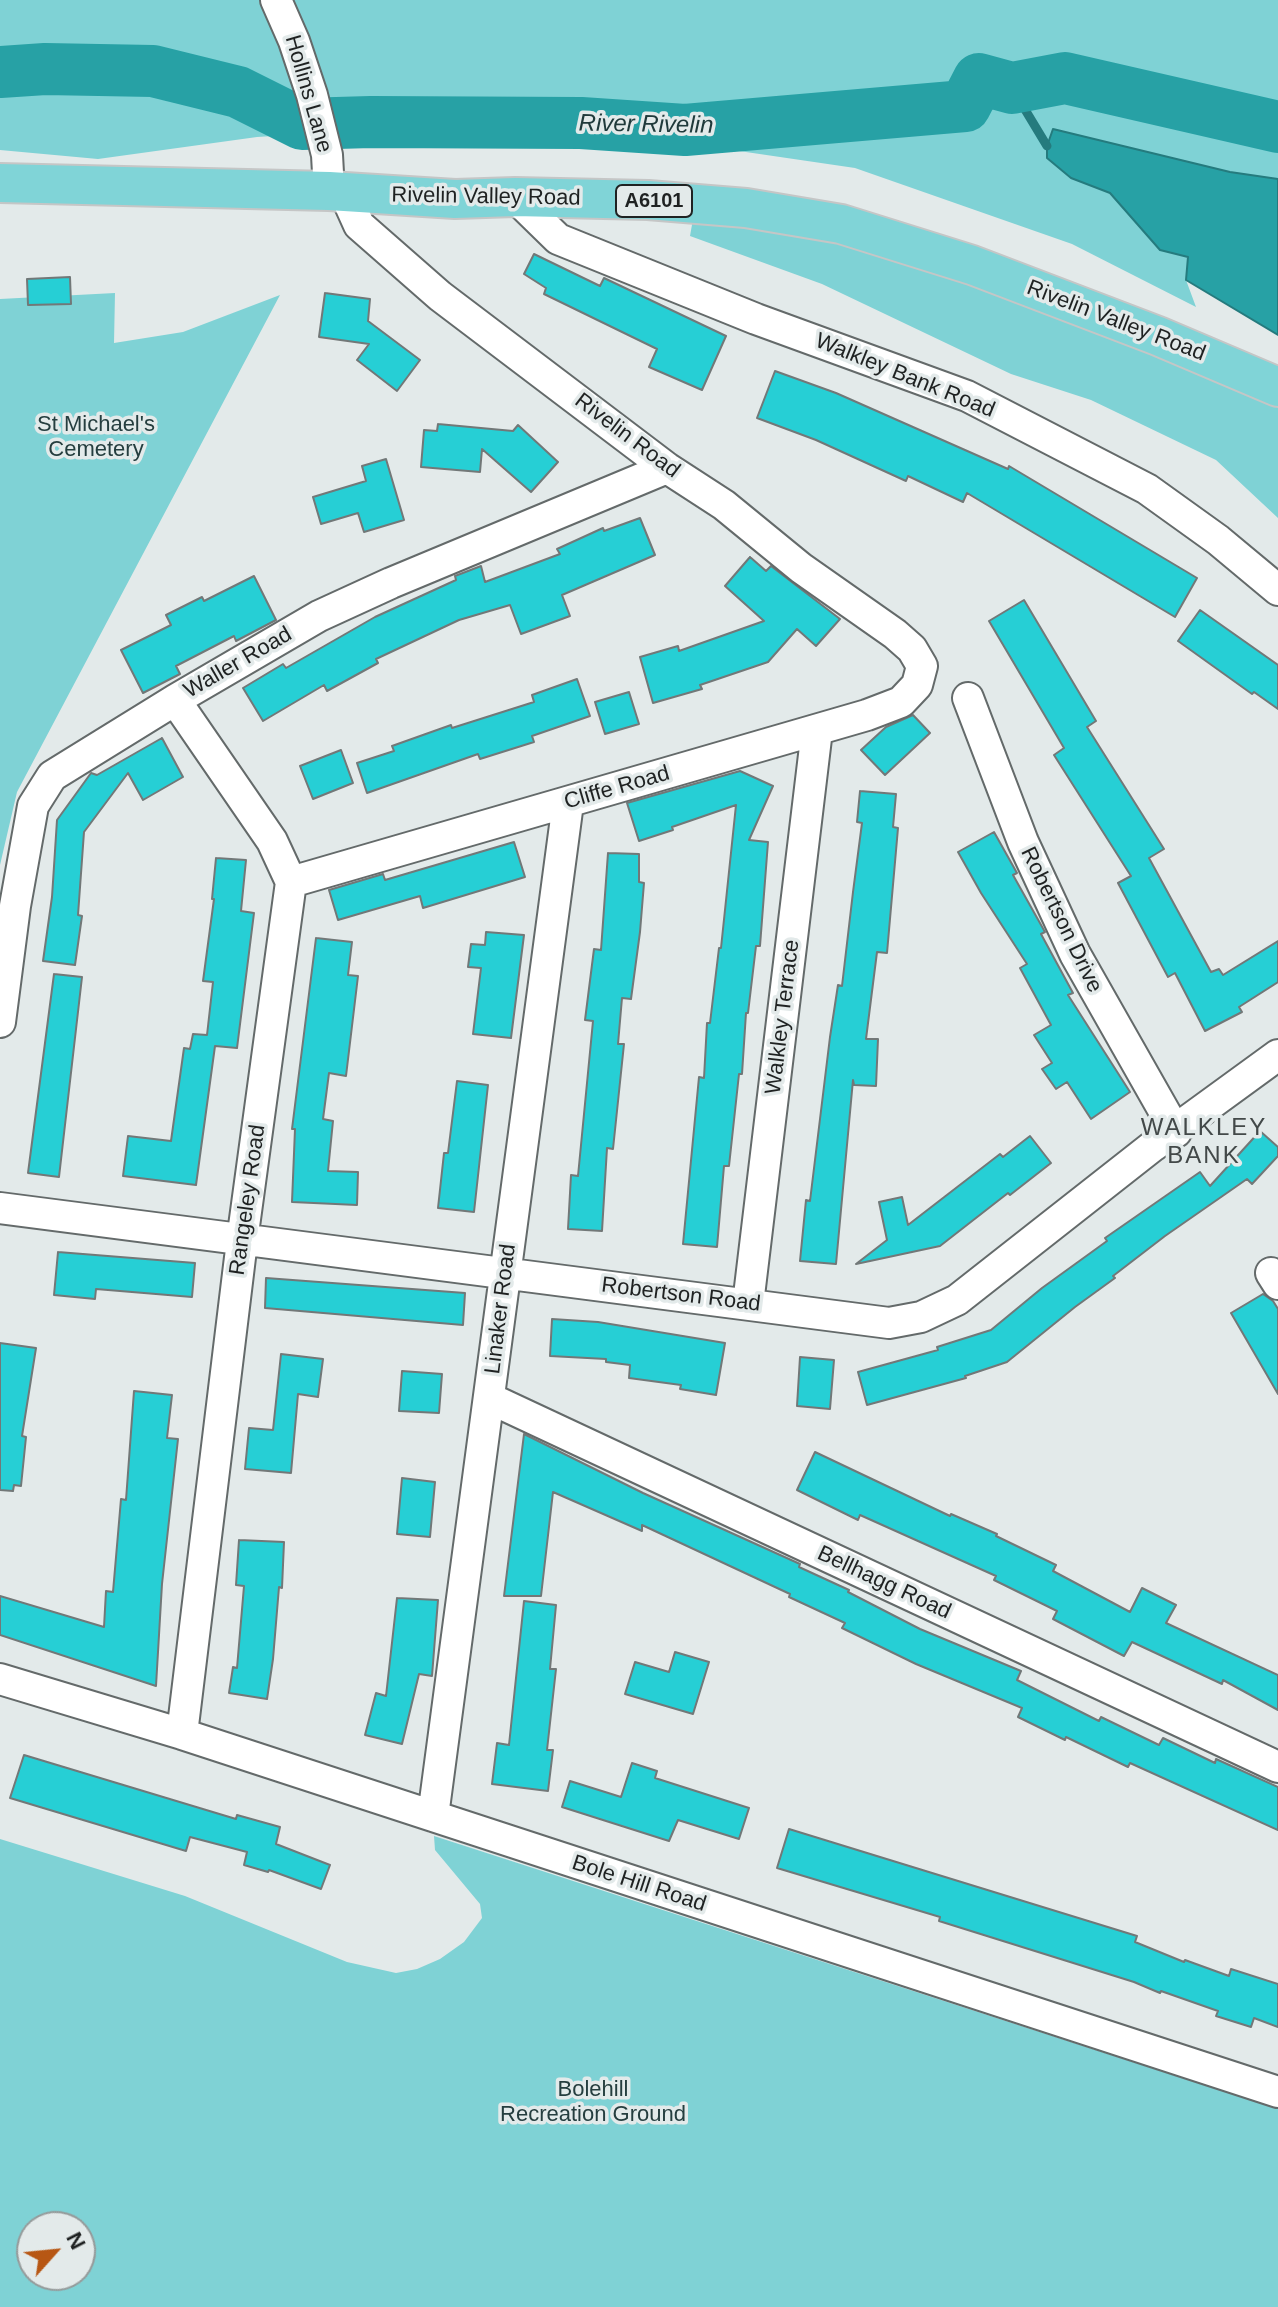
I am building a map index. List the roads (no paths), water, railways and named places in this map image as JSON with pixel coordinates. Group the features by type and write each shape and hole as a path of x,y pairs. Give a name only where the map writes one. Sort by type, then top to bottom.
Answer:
{"main road":[{"name":"Rivelin Valley Road","path":"0,183 333,180 455,199 648,200 732,207 841,224 972,265 1158,336 1278,387"}],"street":[{"name":"Hollins Lane","path":"276,0 312,95 333,180"},
{"name":"Rivelin Road","path":"333,180 359,225 440,296 667,468 724,505 801,568 895,634 912,649 922,666"},
{"name":"Walkley Bank Road","path":"515,197 558,239 756,319 967,396 1147,489 1218,540 1278,590"},
{"name":"Waller Road","path":"0,1022 15,906 33,806 52,776 319,616 667,468"},
{"name":"Cliffe Road","path":"291,882 817,730 901,702 917,685 922,666"},
{"name":"Robertson Drive","path":"968,698 1023,842 1075,954 1176,1132"},
{"path":"175,700 272,841 291,882"},
{"name":"Walkley Terrace","path":"748,1304 817,730"},
{"name":"Linaker Road","path":"433,1816 491,1399 504,1273 568,803"},
{"name":"Rangeley Road","path":"182,1734 242,1241 291,882"},
{"name":"Robertson Road","path":"0,1208 889,1323 921,1317 957,1300 1153,1146 1278,1055"},
{"name":"Bellhagg Road","path":"491,1399 1278,1767"},
{"name":"Bole Hill Road","path":"0,1679 182,1734 1278,2092"}],"waterway":[{"name":"River Rivelin","path":"0,72 45,69 153,71 238,92 302,124 581,123 685,130 965,106 979,79 1012,88 1065,78 1278,127"},
{"path":"1012,88 1047,146"}],"district":[{"name":"WALKLEY BANK","path":"1204,1142"}],"park label":[{"name":"St Michael's Cemetery","path":"96,438"},
{"name":"Bolehill Recreation Ground","path":"593,2102"}]}
